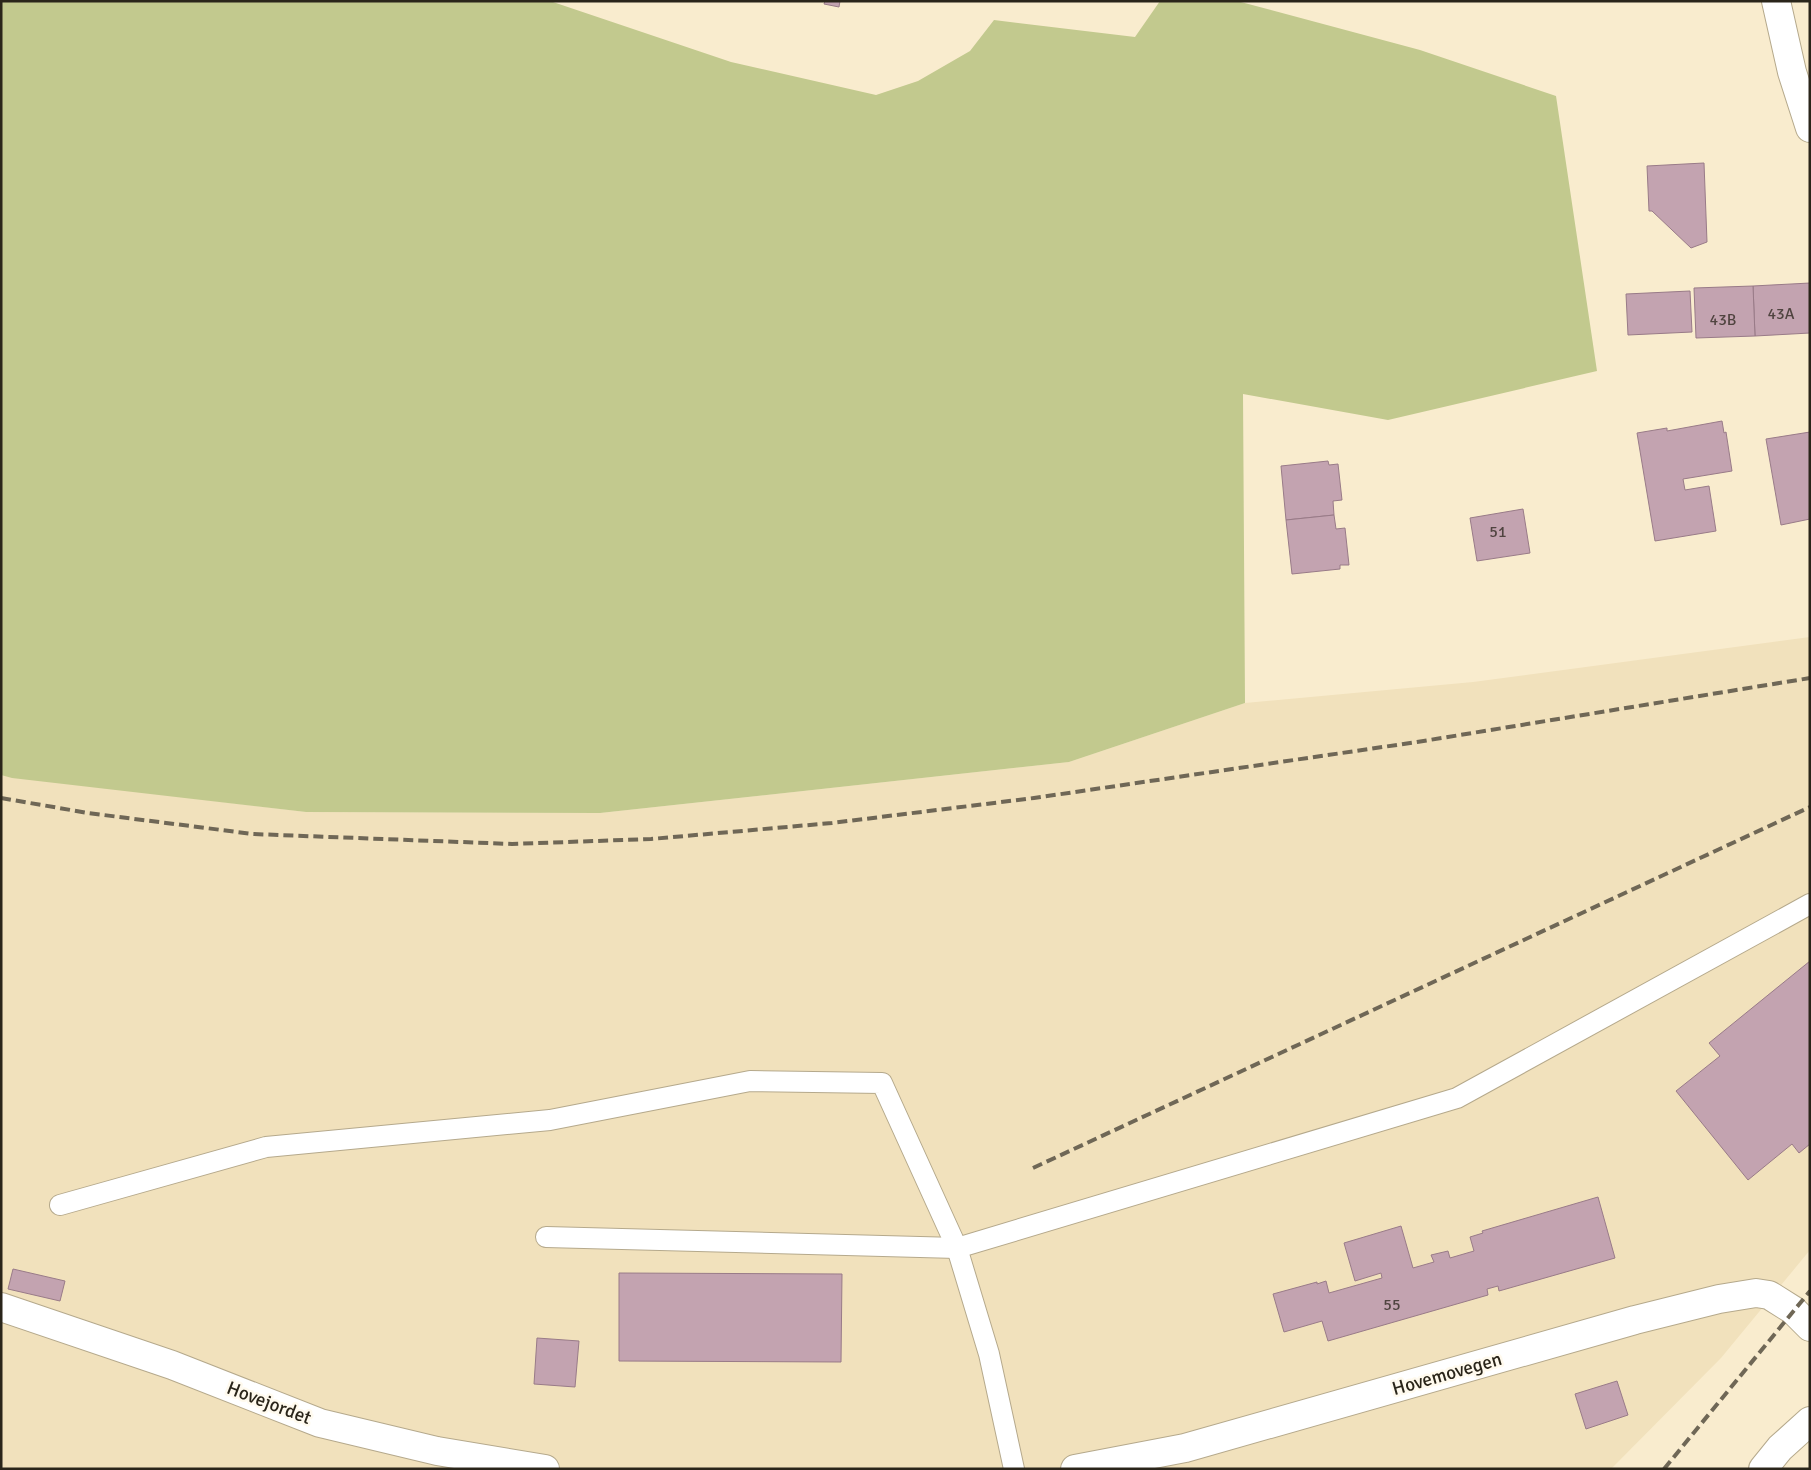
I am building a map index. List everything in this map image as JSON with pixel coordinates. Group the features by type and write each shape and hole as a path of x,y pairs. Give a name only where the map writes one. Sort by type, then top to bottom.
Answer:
{"street":[{"path":"1776,1 1792,72 1810,128"},
{"name":"Hovemovegen","path":"1075,1469 1185,1448 1635,1320 1719,1299 1756,1293 1769,1295 1793,1310 1810,1327"},
{"name":"Hovejordet","path":"1,1307 172,1365 320,1423 437,1451 545,1469"},
{"path":"1763,1469 1780,1448 1810,1421"}],"lane":[{"path":"546,1236 957,1248 1457,1098 1810,904"},
{"path":"60,1205 266,1147 550,1120 750,1081 882,1083 957,1248 989,1354 1014,1469"}],"shaded area":[{"path":"1810,637 1810,1250 1721,1358 1611,1469 1,1469 1,775 306,812 600,813 1069,762 1245,703 1473,682"}],"green space":[{"path":"1,1 550,1 731,62 876,95 918,81 970,51 994,20 1135,37 1160,1 1237,1 1420,50 1556,96 1597,371 1388,420 1243,394 1245,703 1069,762 600,813 306,812 12,778 1,775"}],"building":[{"path":"825,1 840,1 839,7 824,4"},
{"path":"1704,163 1707,242 1691,248 1652,211 1649,211 1647,166"},
{"path":"1810,283 1810,333 1755,336 1753,286"},
{"path":"1753,286 1755,336 1696,338 1694,288"},
{"path":"1690,291 1692,332 1628,335 1626,294"},
{"path":"1722,421 1724,433 1726,432 1732,471 1683,479 1685,490 1709,486 1716,531 1655,541 1637,433 1667,428 1667,431"},
{"path":"1810,432 1810,519 1781,525 1766,439"},
{"path":"1328,461 1329,465 1338,464 1342,500 1333,501 1334,515 1286,520 1281,466"},
{"path":"1523,509 1530,553 1477,561 1470,518"},
{"path":"1334,515 1336,529 1345,528 1349,565 1340,565 1340,569 1292,574 1286,520"},
{"path":"1810,961 1810,1144 1799,1153 1792,1144 1748,1180 1676,1091 1720,1056 1709,1043"},
{"path":"1598,1197 1615,1258 1499,1291 1498,1286 1487,1289 1488,1295 1328,1341 1322,1321 1284,1332 1273,1294 1326,1281 1329,1293 1382,1278 1381,1273 1355,1281 1344,1243 1401,1226 1413,1268 1434,1262 1431,1255 1448,1251 1450,1258 1474,1251 1470,1237 1483,1233 1482,1231"},
{"path":"13,1269 65,1281 60,1301 8,1289"},
{"path":"619,1273 842,1274 841,1362 619,1361"},
{"path":"537,1338 579,1341 575,1387 534,1384"},
{"path":"1617,1381 1628,1415 1586,1429 1575,1394"}],"railway":[{"path":"1,798 88,813 253,834 512,844 651,839 832,823 1034,798 1417,742 1810,678"},
{"path":"1033,1168 1810,807"},
{"path":"1664,1469 1810,1291"}]}
